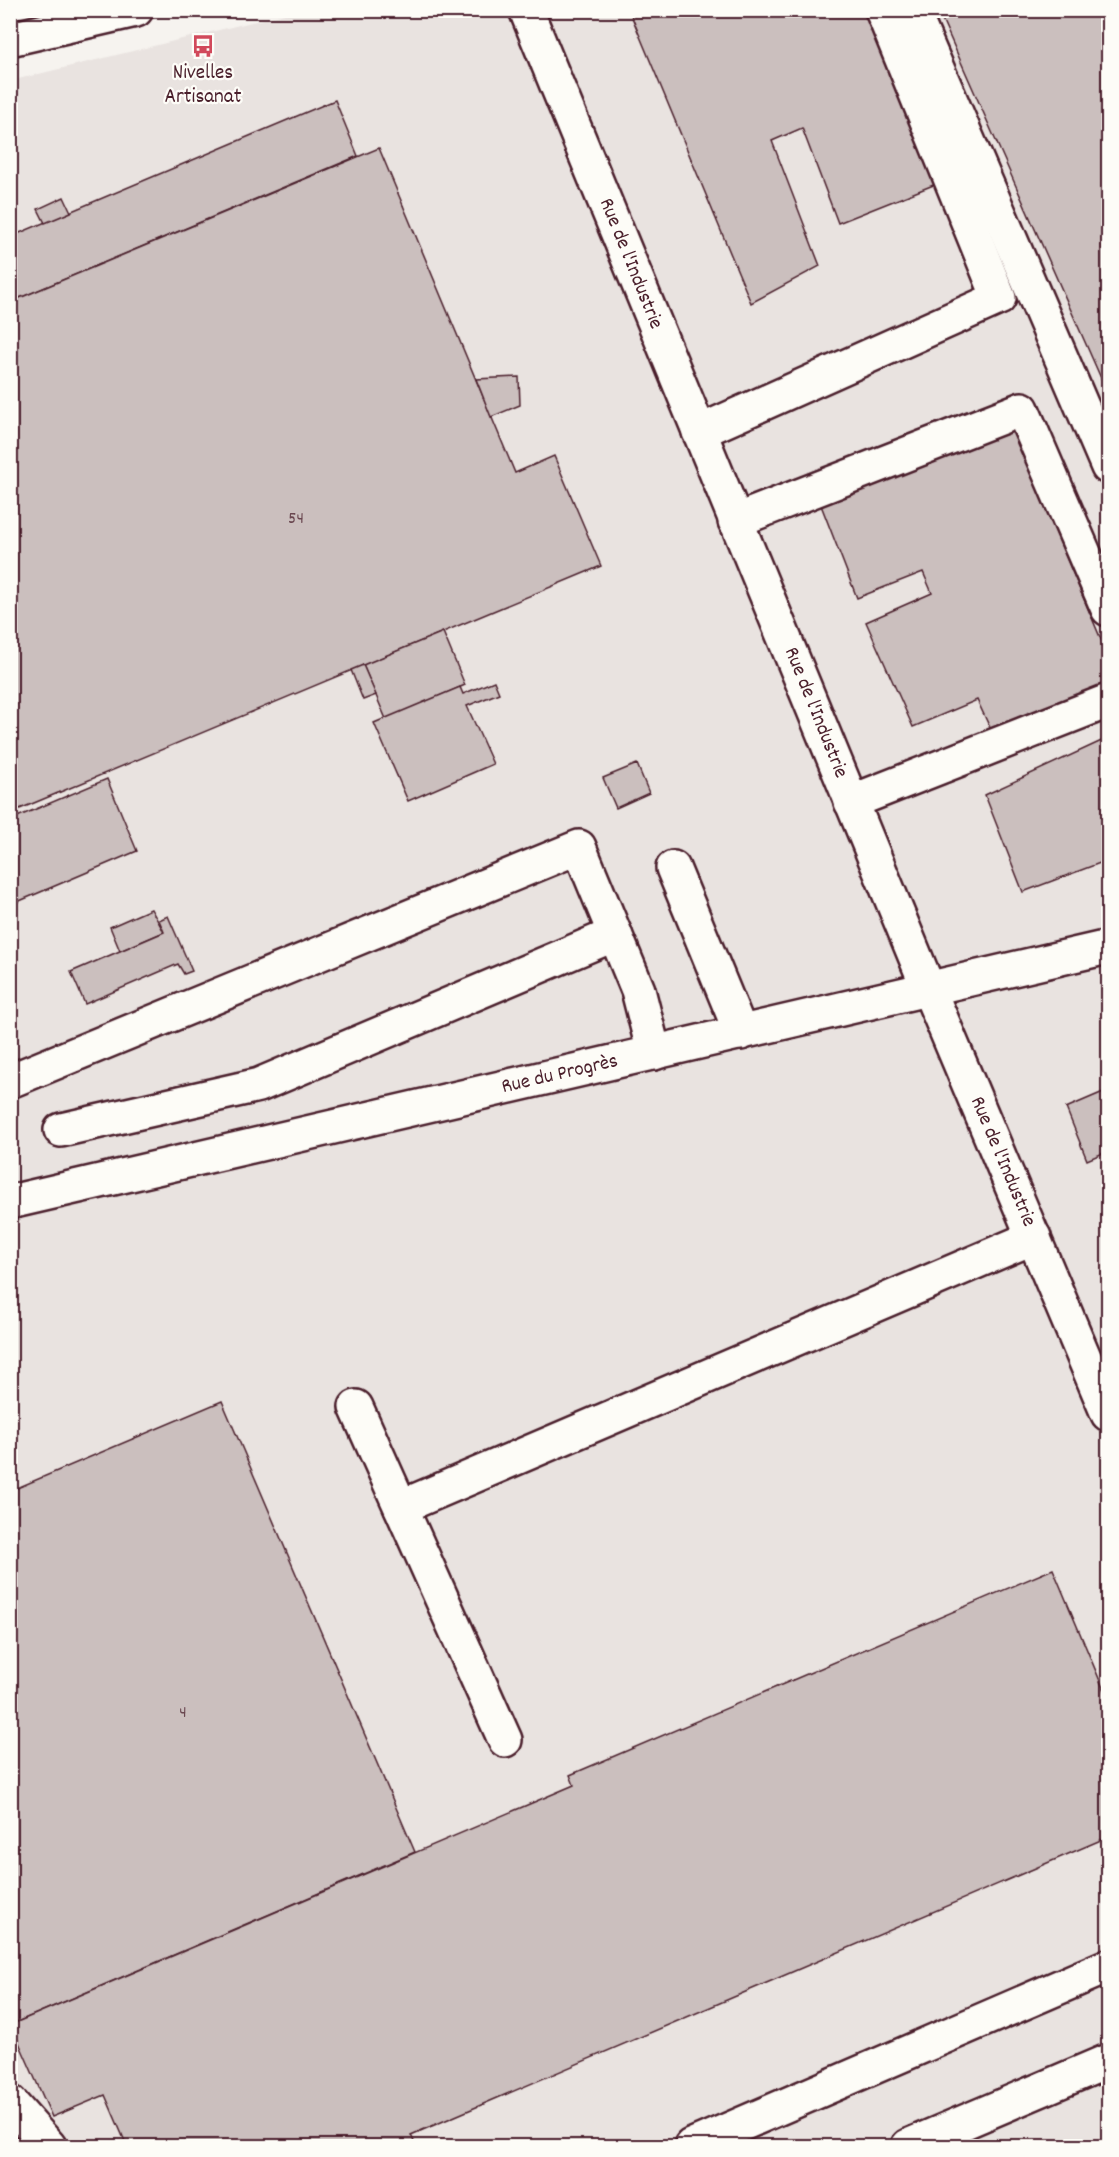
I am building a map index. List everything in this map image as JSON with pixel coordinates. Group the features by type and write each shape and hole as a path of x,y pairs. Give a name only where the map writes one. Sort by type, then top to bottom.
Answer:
{"street":[{"path":"10,39 136,10"},
{"name":"Rue de l'Industrie","path":"526,10 851,802 1108,1414"},
{"path":"699,432 999,298 882,10"},
{"path":"912,10 1108,467"},
{"path":"735,521 1022,409 1108,609"},
{"path":"851,802 1108,700"},
{"path":"10,1081 579,848 638,990 654,1053"},
{"path":"673,868 741,1033"},
{"path":"61,1130 259,1085 615,934"},
{"name":"Rue du Progrès","path":"10,1202 1108,947"},
{"path":"401,1506 1034,1238"},
{"path":"356,1407 506,1740"},
{"path":"691,2146 1108,1966"},
{"path":"908,2146 1108,2061"},
{"path":"10,2102 49,2146"}],"shaded area":[{"path":"297,11 1108,11 1108,2146 22,2146 11,2133 10,81"}],"building":[{"path":"629,10 869,10 936,184 838,223 802,128 772,141 820,266 751,303"},
{"path":"938,10 1108,10 1108,394"},
{"path":"335,100 358,156 10,302 10,237"},
{"path":"379,148 515,473 554,456 601,566 10,813 10,302"},
{"path":"64,197 71,212 45,223 38,209"},
{"path":"519,377 520,405 491,417 476,379"},
{"path":"1009,422 1108,656 1108,684 992,732 977,700 913,727 866,622 932,593 923,572 857,598 819,500"},
{"path":"443,632 465,685 386,719 363,665"},
{"path":"363,665 376,695 363,700 351,670"},
{"path":"494,681 499,693 467,706 493,764 408,801 374,723 460,687 463,694"},
{"path":"1108,738 1108,860 1023,892 985,795"},
{"path":"637,764 649,793 616,808 603,778"},
{"path":"107,779 137,851 10,905 10,820"},
{"path":"151,909 164,932 120,951 110,927"},
{"path":"168,916 192,971 184,974 178,964 85,1004 71,972 164,932 159,920"},
{"path":"1108,1090 1108,1151 1087,1160 1066,1108"},
{"path":"222,1401 415,1852 10,2025 10,1491"},
{"path":"1053,1569 1108,1700 1108,1837 411,2135 416,2146 127,2146 105,2095 52,2117 13,2029 10,2031 10,2025 574,1785 570,1775"}],"place":[{"name":"Nivelles Artisanat","path":"203,46"}]}
